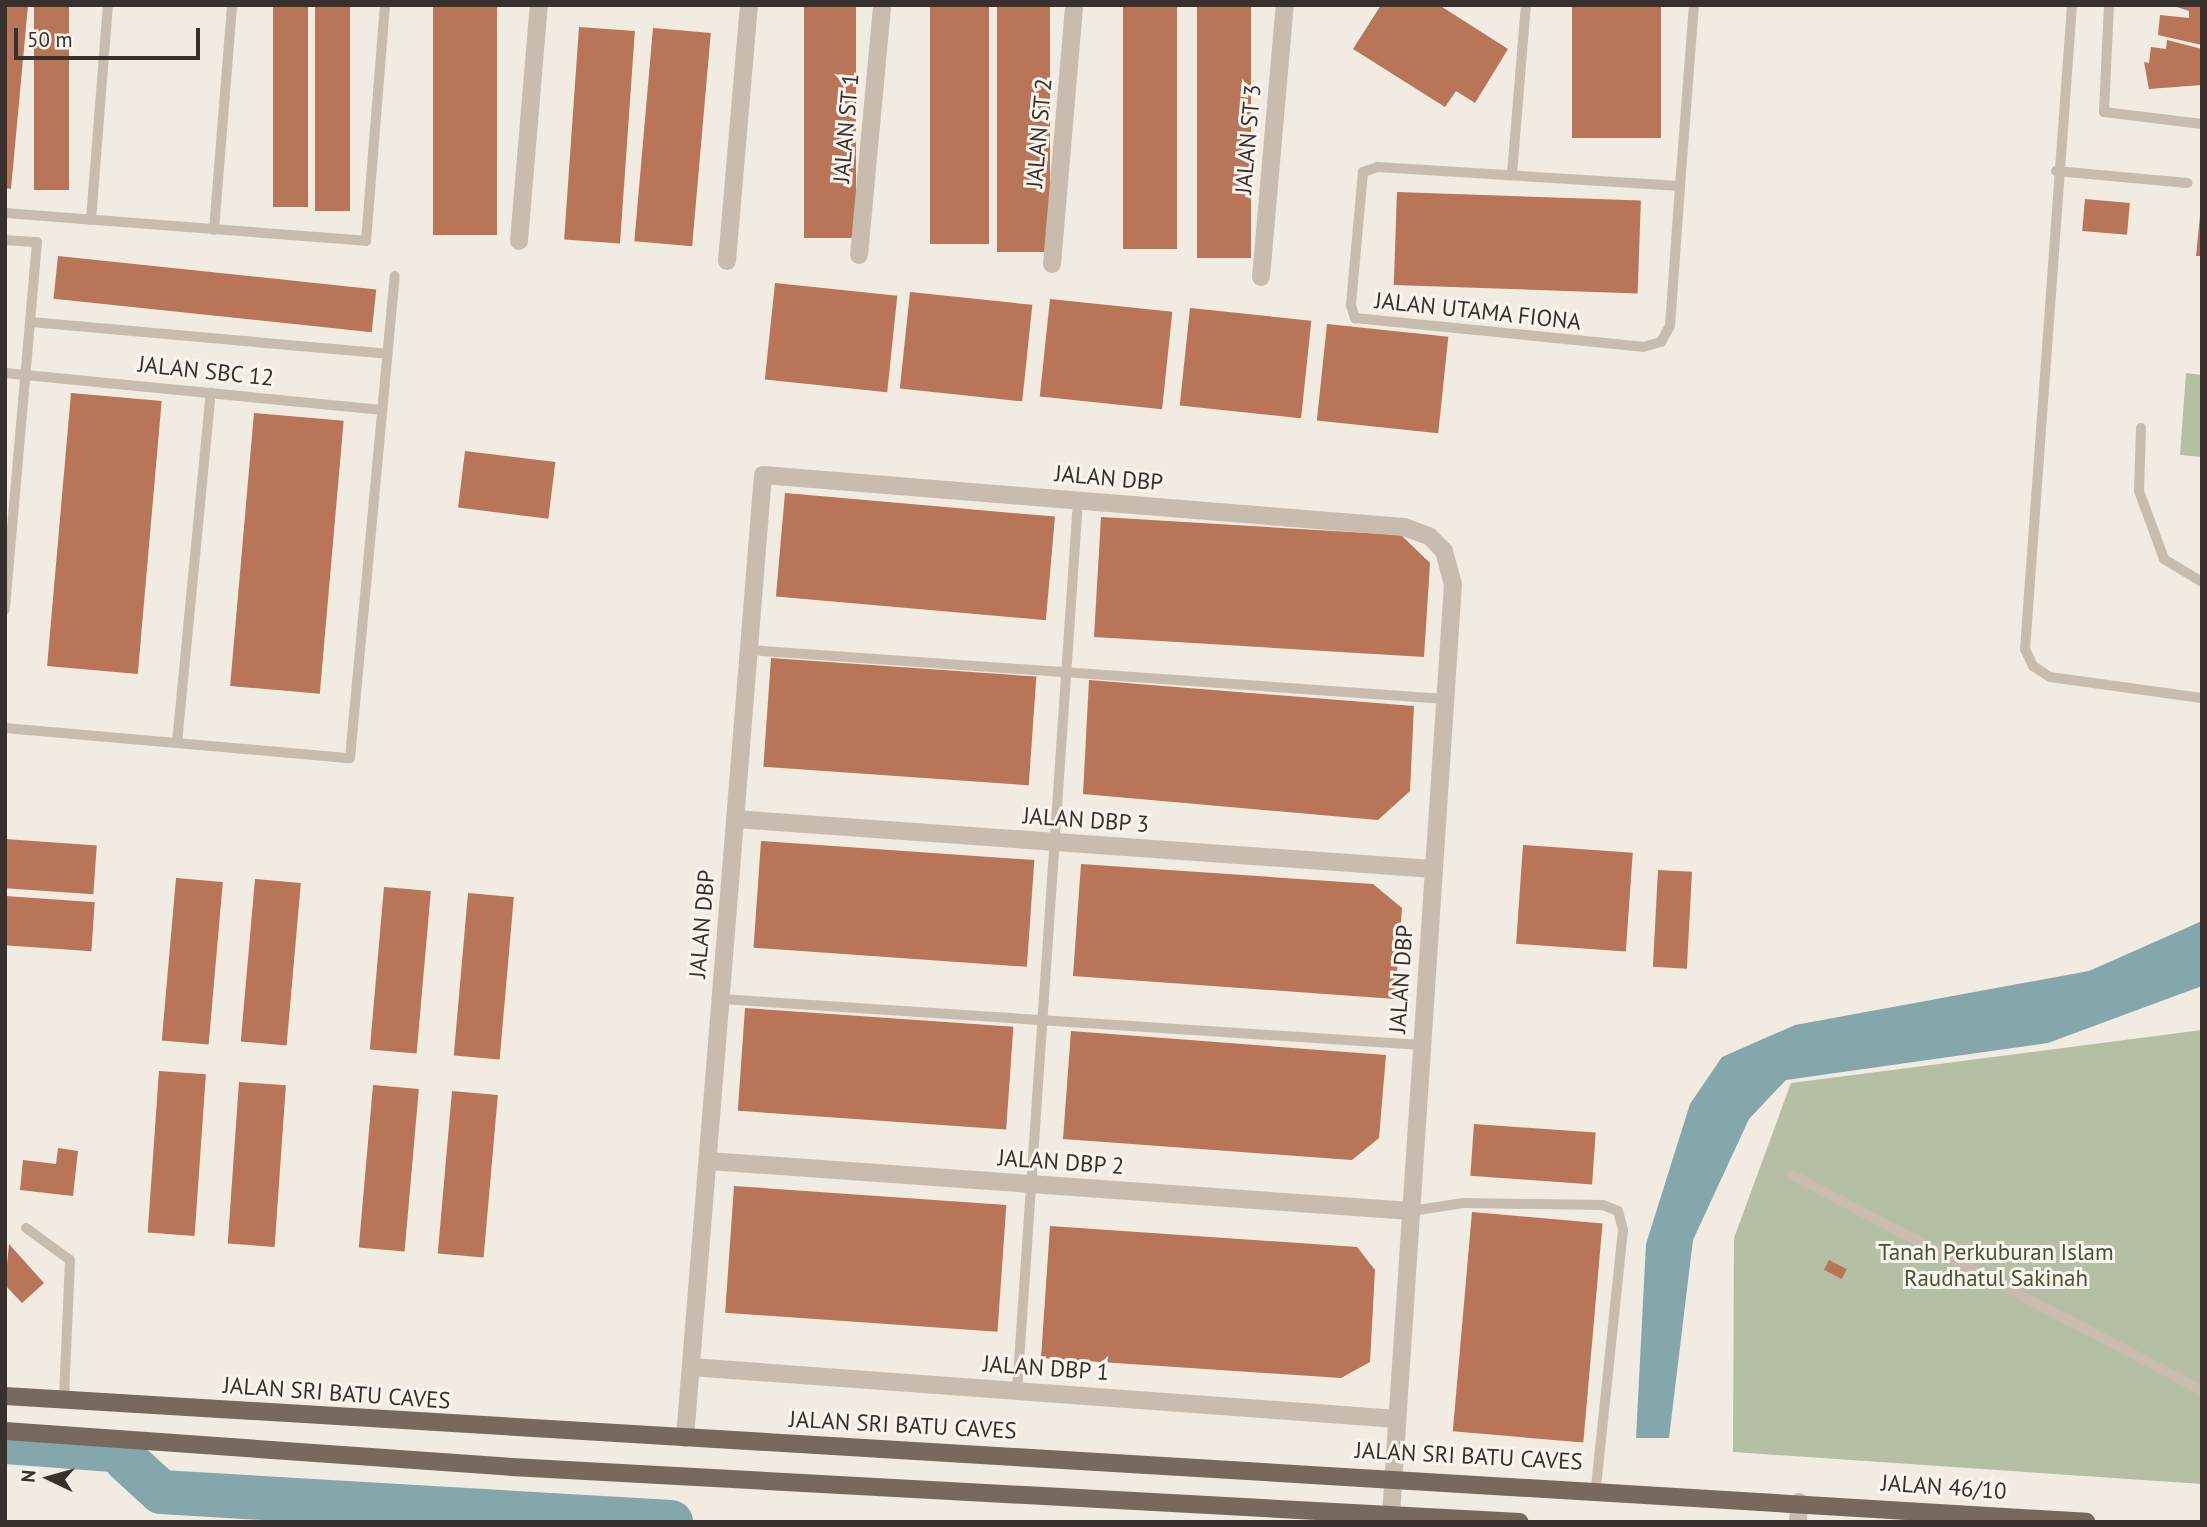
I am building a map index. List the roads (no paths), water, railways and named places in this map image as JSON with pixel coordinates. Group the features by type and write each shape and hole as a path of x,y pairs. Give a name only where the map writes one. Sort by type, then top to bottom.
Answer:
{"main road":[{"name":"JALAN SRI BATU CAVES","path":"5,1396 1799,1502"},
{"path":"5,1432 1304,1517 1391,1514 1519,1522"},
{"name":"JALAN 46/10","path":"1799,1502 2086,1522"}],"street":[{"path":"519,241 539,5"},
{"path":"727,261 749,5"},
{"name":"JALAN ST 1","path":"859,255 882,5"},
{"name":"JALAN ST 2","path":"1052,264 1074,5"},
{"name":"JALAN ST 3","path":"1261,277 1285,5"},
{"name":"JALAN DBP","path":"685,1438 763,475 1404,527 1429,536 1444,551 1453,584 1391,1514"},
{"name":"JALAN DBP 3","path":"735,819 1433,869"},
{"name":"JALAN DBP 2","path":"708,1161 1411,1211"},
{"name":"JALAN DBP 1","path":"691,1367 1397,1419"},
{"path":"1798,1522 1799,1502"}],"lane":[{"path":"91,220 108,5"},
{"path":"214,230 232,5"},
{"path":"5,213 366,241 385,5"},
{"path":"1526,5 1512,174 1680,186 1694,5"},
{"path":"2071,5 2056,171 2025,649 2033,666 2050,677 2202,698"},
{"path":"2109,5 2105,112 2202,124"},
{"name":"JALAN UTAMA FIONA","path":"1512,174 1378,167 1363,172 1350,305 1355,318 1643,347 1661,342 1670,326 1680,186"},
{"path":"2056,171 2187,183"},
{"path":"5,240 37,242 5,610"},
{"path":"5,728 350,758 395,276"},
{"path":"31,322 388,354"},
{"name":"JALAN SBC 12","path":"5,373 382,410"},
{"path":"177,743 211,393"},
{"path":"2141,428 2139,491 2164,559 2202,582"},
{"path":"1017,1391 1078,500"},
{"path":"749,650 1445,699"},
{"path":"721,999 1042,1024 1421,1045"},
{"path":"1793,1175 2202,1390"},
{"path":"1411,1211 1463,1203 1603,1205 1618,1211 1623,1230 1596,1488"},
{"path":"26,1228 70,1260 64,1400"}],"water":[{"path":"2202,921 2202,986 2048,1043 1786,1080 1749,1119 1693,1240 1669,1438 1636,1438 1646,1244 1690,1104 1722,1057 1795,1025 2089,971"}],"waterway":[{"path":"5,1451 126,1460"},
{"path":"126,1460 161,1492 671,1522"}],"park label":[{"name":"Tanah Perkuburan Islam Raudhatul Sakinah","path":"1996,1265"}]}
